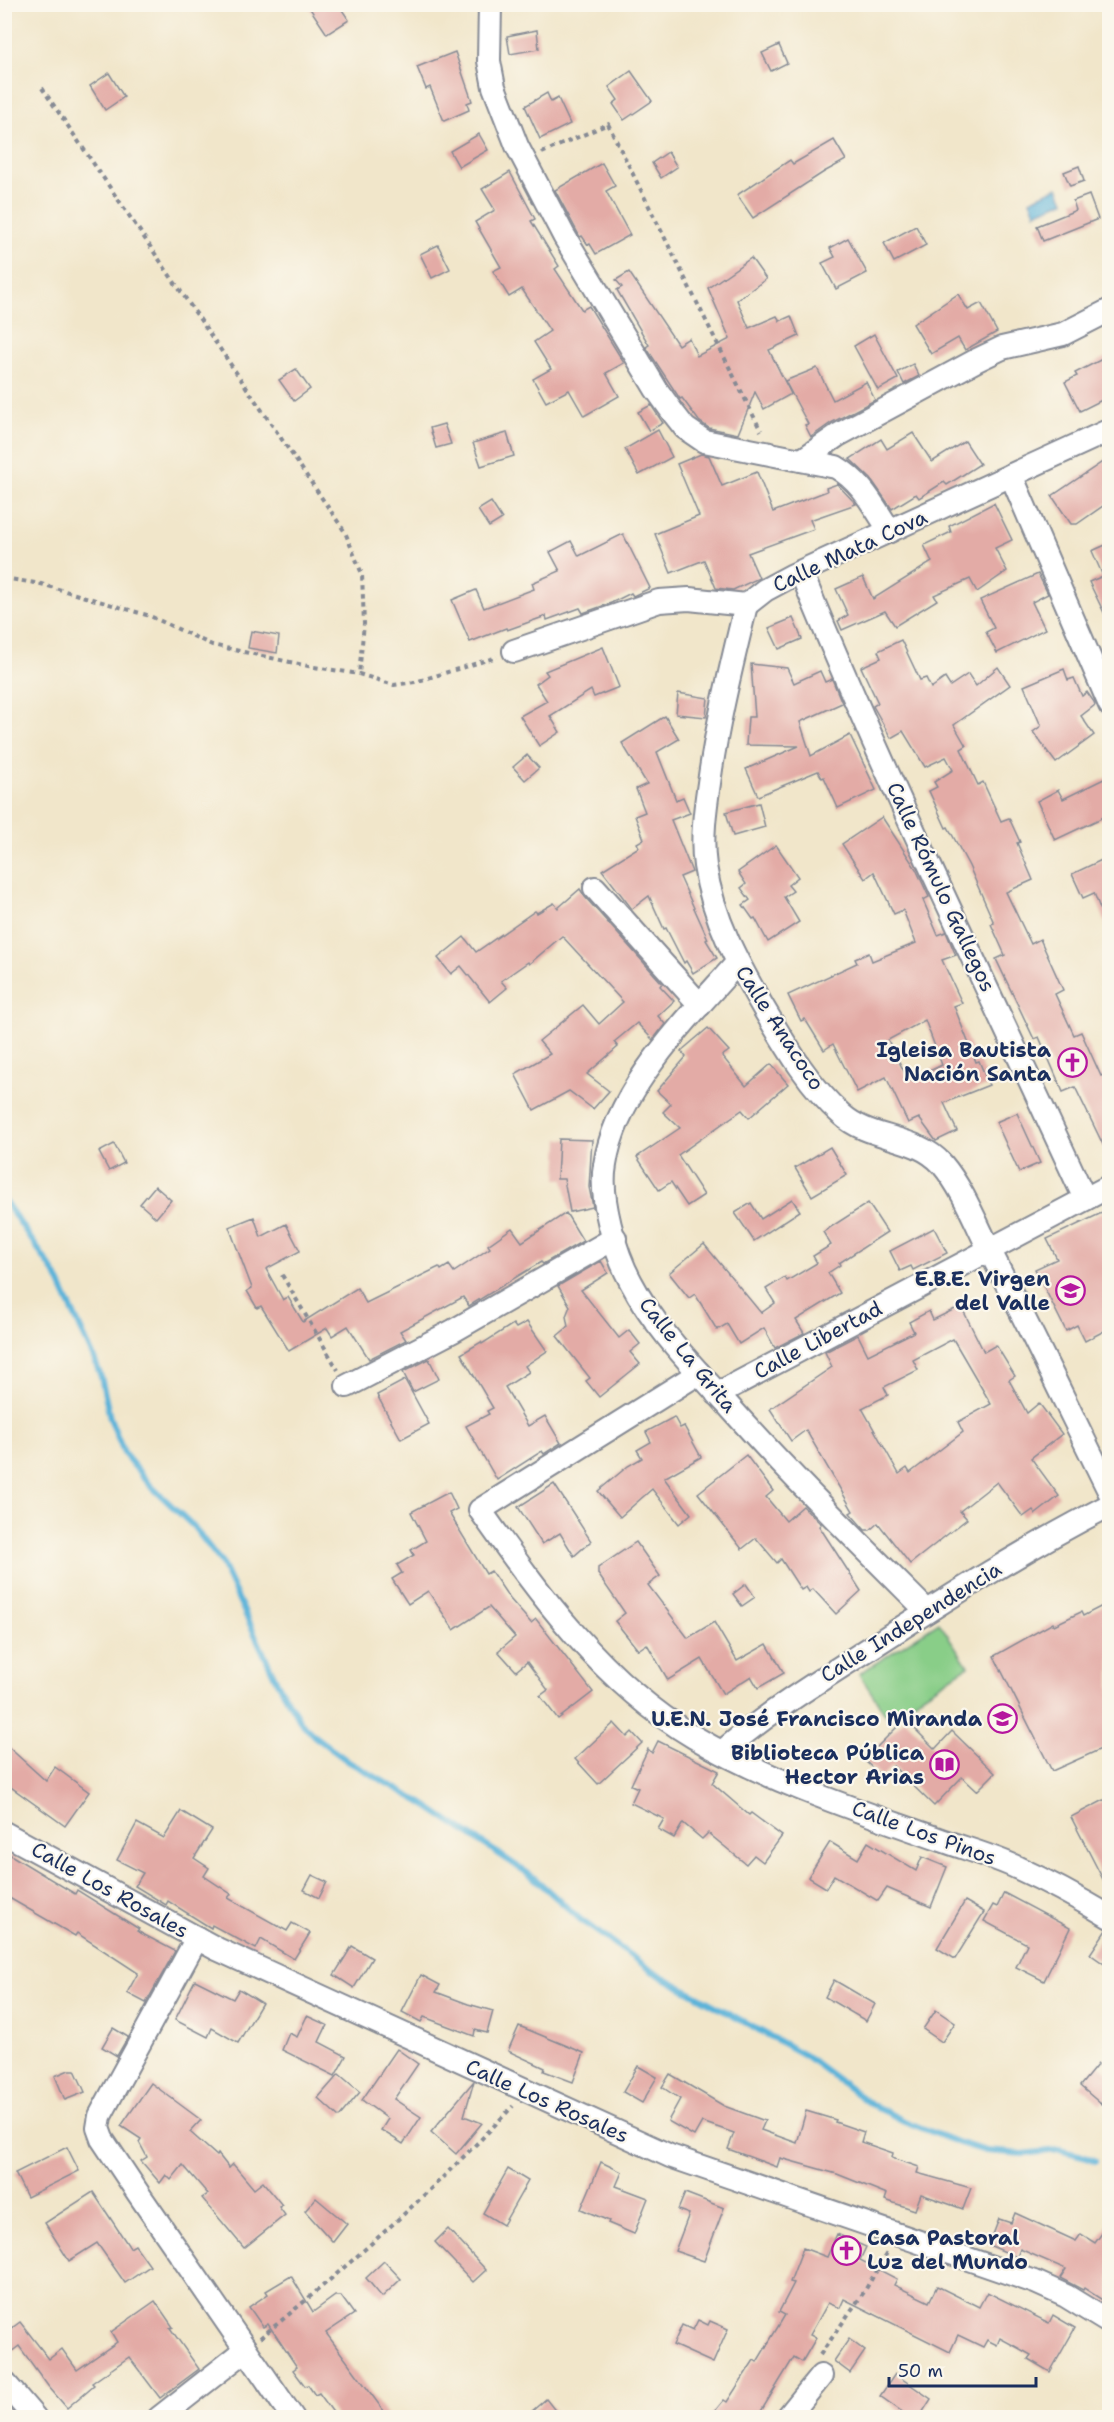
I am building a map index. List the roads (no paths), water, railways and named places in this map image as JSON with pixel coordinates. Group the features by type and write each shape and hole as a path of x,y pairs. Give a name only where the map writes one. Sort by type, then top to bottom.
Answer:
{"street":[{"path":"490,4 489,61 494,87 503,114 564,236 656,389 685,428 704,441 836,467 861,486 890,531"},
{"path":"802,460 830,439 977,360 1002,348 1063,334 1110,310"},
{"name":"Calle Mata Cova","path":"746,605 765,590 801,572 1110,430"},
{"path":"1011,475 1110,705"},
{"name":"Calle Rómulo Gallegos","path":"801,572 919,841 1085,1199"},
{"path":"514,651 659,601 689,598 746,605"},
{"name":"Calle Anacoco","path":"746,605 712,755 704,832 705,866 725,937 737,963 805,1074 842,1116 873,1133 910,1143 936,1158 960,1193 990,1250 1110,1493"},
{"path":"595,888 700,1005"},
{"name":"Calle La Grita","path":"737,963 648,1070 615,1125 606,1157 603,1182 615,1238 623,1265 645,1305 665,1334 783,1467 927,1611"},
{"name":"Calle Libertad","path":"717,1394 1110,1186"},
{"path":"347,1386 453,1331 615,1238"},
{"name":"Calle Los Pinos","path":"699,1373 480,1510 541,1593 599,1662 648,1705 692,1736 745,1765 808,1791 1016,1867 1110,1917"},
{"name":"Calle Independencia","path":"722,1752 743,1733 795,1696 992,1569 1110,1505"},
{"name":"Calle Los Rosales","path":"4,1833 197,1938 526,2092 670,2156 1035,2282 1066,2296 1110,2323"},
{"path":"197,1938 100,2116 98,2128 102,2139 293,2418"},
{"path":"159,2418 246,2350"},
{"path":"787,2418 821,2376"},
{"path":"4,2382 35,2418"}],"water":[{"path":"1058,187 1064,201 1035,213 1030,200"}],"waterway":[{"path":"4,1200 56,1275 93,1356 101,1377 110,1418 125,1455 151,1486 193,1526 221,1562 278,1684 300,1721 314,1736 349,1762 422,1803 532,1876 581,1920 652,1971 806,2056 869,2103 904,2121 986,2151 1023,2154 1059,2150 1095,2161"}],"place":[{"name":"Igleisa Bautista Nación Santa","path":"1072,1062"},
{"name":"E.B.E. Virgen del Valle","path":"1071,1291"},
{"name":"U.E.N. José Francisco Miranda","path":"1003,1719"},
{"name":"Biblioteca Pública Hector Arias","path":"945,1765"},
{"name":"Casa Pastoral Luz del Mundo","path":"846,2250"}]}
